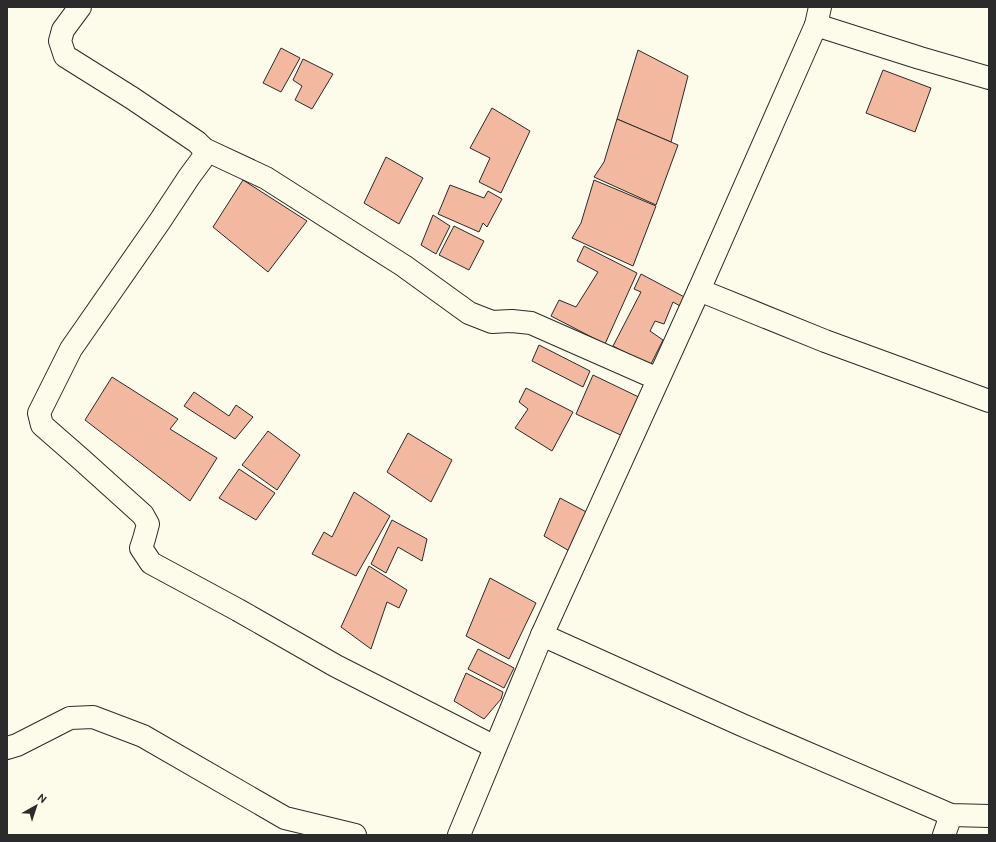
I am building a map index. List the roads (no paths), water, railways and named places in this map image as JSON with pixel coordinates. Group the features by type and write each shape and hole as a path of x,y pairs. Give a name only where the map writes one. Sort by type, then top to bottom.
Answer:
{"street":[{"path":"80,7 63,30 60,41 65,56 132,98 197,142 204,149 266,178 404,266 469,313 492,322 512,321 531,323 658,379"},
{"path":"458,835 542,635 699,290 818,16 920,58 989,78"},
{"path":"204,149 203,158 71,349 39,413 42,425 142,515 148,524 141,548 151,563 238,610 336,666 495,747"},
{"path":"699,290 825,342 989,401"},
{"path":"542,635 742,725 948,825 989,816"},
{"path":"7,748 17,745 70,718 93,717 143,736 285,818 355,835"}]}
